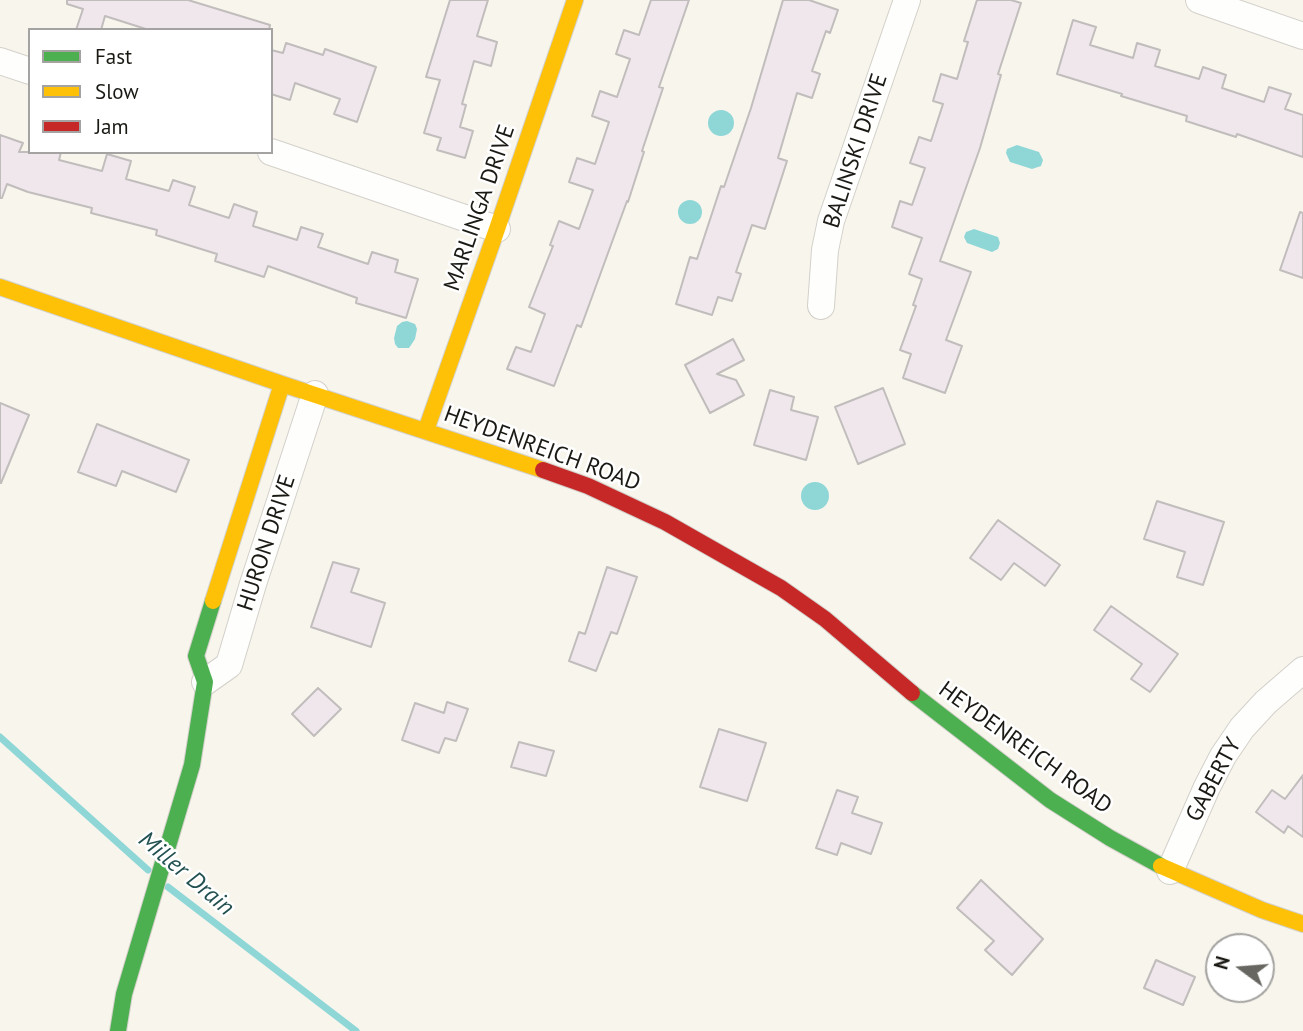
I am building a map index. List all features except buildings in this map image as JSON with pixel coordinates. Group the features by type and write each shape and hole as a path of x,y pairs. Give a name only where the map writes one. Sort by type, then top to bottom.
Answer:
{"street":[{"name":"MARLINGA DRIVE","path":"426,430 575,0"},
{"name":"BALINSKI DRIVE","path":"821,306 825,250 831,221 907,0"},
{"path":"1199,0 1303,36"},
{"path":"0,61 28,70"},
{"path":"273,153 497,229"},
{"name":"HEYDENREICH ROAD","path":"0,287 588,486 681,530 781,588 824,619 923,702 1049,800 1170,871 1262,910 1303,924"},
{"name":"HURON DRIVE","path":"118,1031 124,994 192,765 205,682 196,656 282,384"},
{"name":"HURON DRIVE","path":"205,682 229,665 315,394"},
{"path":"220,574 253,584"},
{"name":"GABERTY","path":"1170,871 1223,756 1242,728 1266,702 1303,670"}],"water":[{"path":"721,110 730,114 734,123 730,132 721,136 712,132 708,123 712,114"},
{"path":"1017,145 1039,152 1043,160 1041,166 1032,169 1010,162 1007,149"},
{"path":"685,200 695,200 702,207 702,217 695,224 685,224 678,217 678,207"},
{"path":"974,229 998,237 998,249 992,252 967,243 964,237 966,232"},
{"path":"407,321 415,324 415,339 409,348 398,348 394,338 397,326"},
{"path":"815,482 825,486 829,496 825,506 815,510 805,506 801,496 805,486"}],"waterway":[{"name":"Miller Drain","path":"0,737 148,870"},
{"name":"Miller Drain","path":"168,887 356,1031"}],"traffic: fast":[{"path":"118,1031 124,994 192,765 205,682 196,656 213,601"},
{"path":"912,693 1050,800 1161,866"}],"traffic: slow":[{"path":"426,430 575,0"},
{"path":"0,287 543,470"},
{"path":"213,601 282,384"},
{"path":"1161,866 1262,910 1303,924"}],"traffic: jam":[{"path":"543,470 588,486 665,522 781,588 825,619 912,693"}]}
